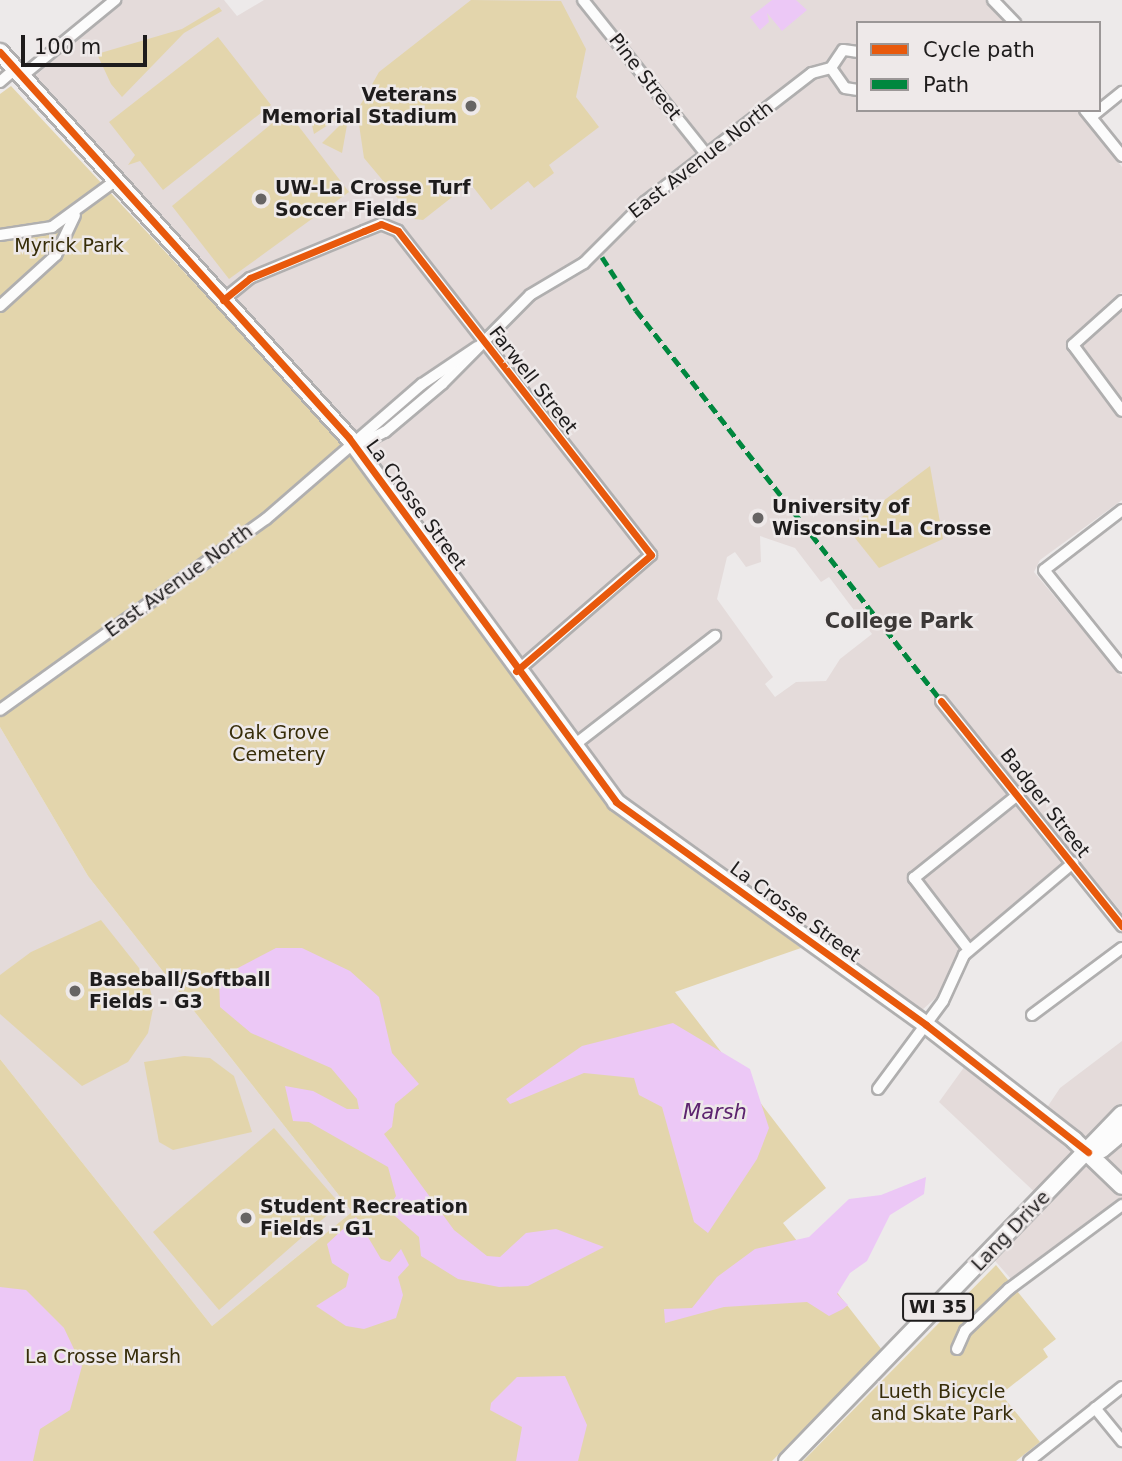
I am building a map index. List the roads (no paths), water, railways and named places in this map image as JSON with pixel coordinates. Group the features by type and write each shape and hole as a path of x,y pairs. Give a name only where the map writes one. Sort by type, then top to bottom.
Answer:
{"main road":[{"name":"La Crosse Street","path":"0,52 355,447 516,671 616,802 926,1025 1091,1149 1122,1186"},
{"name":"WI 35","path":"1091,1149 1122,1114"},
{"name":"WI 35","path":"1091,1149 1102,1149 1122,1132"},
{"name":"Lang Drive","path":"787,1461 1091,1149"}],"street":[{"path":"0,82 18,73 115,0"},
{"name":"Pine Street","path":"583,0 706,154"},
{"path":"993,0 1014,21"},
{"path":"1003,0 1015,21"},
{"name":"East Avenue North","path":"0,710 266,519 355,447 385,432 484,344 530,295 584,263 645,202 812,73 831,68 844,50 856,52"},
{"path":"831,68 845,88 856,89"},
{"path":"1101,106 1122,92"},
{"path":"1088,114 1122,156"},
{"path":"0,235 38,232 75,215 115,181"},
{"path":"0,306 56,255 75,215"},
{"name":"Farwell Street","path":"223,300 250,278 389,226 651,555 516,671"},
{"path":"1122,301 1073,343 1122,411"},
{"path":"1122,510 1044,570 1122,667"},
{"path":"573,746 715,636"},
{"name":"Badger Street","path":"941,701 1019,794 1122,926"},
{"path":"969,950 914,878 1019,794"},
{"path":"878,1089 926,1025 969,950 1073,863"},
{"path":"1032,1015 1122,948"},
{"path":"957,1349 965,1331 1009,1289 1122,1205"},
{"path":"1029,1461 1122,1387"},
{"path":"1095,1408 1122,1441"}],"water":[{"path":"772,0 796,0 807,10 782,31 767,13 769,22 760,30 750,17"},
{"path":"276,948 302,948 350,971 379,997 392,1053 419,1084 395,1104 392,1127 384,1134 454,1230 487,1256 500,1257 526,1233 556,1229 604,1247 528,1286 499,1287 458,1279 421,1256 419,1237 387,1209 396,1196 388,1167 309,1122 293,1121 285,1086 313,1091 347,1109 359,1109 357,1099 331,1068 251,1033 220,1007 219,978"},
{"name":"Marsh","path":"673,1023 750,1069 769,1128 757,1159 708,1233 694,1222 662,1107 639,1095 634,1078 584,1073 510,1104 506,1099 582,1046"},
{"path":"926,1177 924,1194 890,1215 867,1261 850,1273 837,1294 848,1305 843,1309 829,1316 807,1302 724,1307 665,1323 664,1309 692,1308 717,1277 755,1249 809,1237 849,1199 881,1195"},
{"path":"356,1217 381,1259 390,1262 401,1249 409,1265 398,1277 403,1295 396,1318 364,1329 346,1326 316,1306 346,1287 349,1274 332,1263 327,1244"},
{"path":"0,1287 26,1290 64,1328 82,1366 70,1410 40,1429 33,1461 0,1461"},
{"path":"565,1376 587,1425 578,1461 516,1461 522,1427 490,1410 491,1403 517,1377"}],"place":[{"name":"Veterans Memorial Stadium","path":"471,106"},
{"name":"UW-La Crosse Turf Soccer Fields","path":"261,199"},
{"name":"University of Wisconsin-La Crosse","path":"758,518"},
{"name":"Baseball/Softball Fields - G3","path":"75,991"},
{"name":"Student Recreation Fields - G1","path":"246,1218"}],"district":[{"name":"College Park","path":"899,621"}],"park label":[{"name":"Myrick Park","path":"69,246"},
{"name":"Oak Grove Cemetery","path":"279,744"},
{"name":"La Crosse Marsh","path":"103,1357"},
{"name":"Lueth Bicycle and Skate Park","path":"942,1403"}]}
